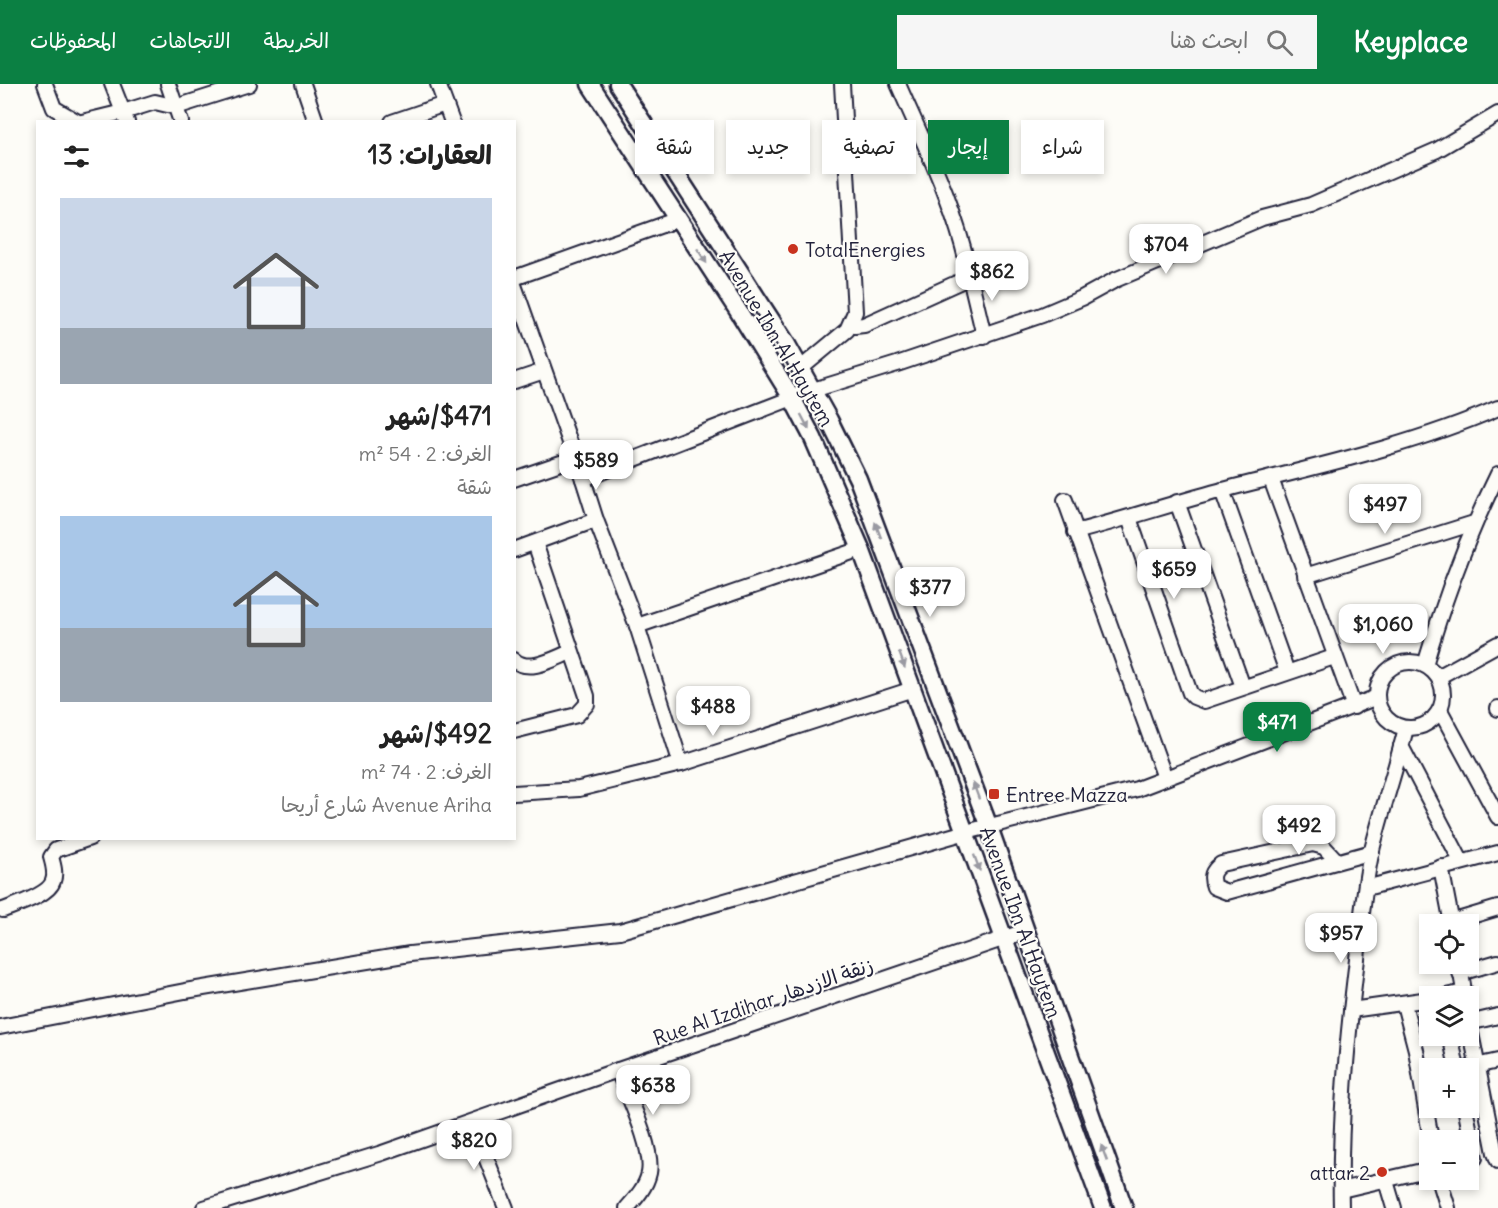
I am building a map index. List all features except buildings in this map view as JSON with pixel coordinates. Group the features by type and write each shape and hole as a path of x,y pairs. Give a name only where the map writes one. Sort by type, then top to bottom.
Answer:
{"street":[{"path":"45,84 54,108 76,120"},
{"path":"112,84 125,117"},
{"path":"155,102 176,107 249,84"},
{"path":"303,84 315,120"},
{"path":"438,84 451,120"},
{"name":"Avenue Ibn Al Haytem","path":"590,84 679,219 792,398 818,447 861,549 1103,1208"},
{"name":"Avenue Ibn Al Haytem","path":"618,84 770,316 844,449 871,510 989,827 1124,1208"},
{"path":"801,369 842,335 850,325 855,306 842,84"},
{"path":"898,84 941,183 965,253 984,336"},
{"path":"98,120 125,117 155,102 171,85"},
{"path":"171,85 180,120"},
{"path":"398,120 446,104"},
{"path":"583,479 813,390 984,336 1042,315 1082,298 1115,279 1262,218 1311,205 1437,150 1498,114"},
{"path":"516,277 679,219"},
{"path":"850,325 860,327 970,277"},
{"path":"516,293 596,520 637,626 681,764"},
{"path":"516,380 544,371"},
{"path":"1074,532 1129,518 1177,502 1418,439 1498,408"},
{"path":"516,477 575,458"},
{"path":"1425,665 1474,523 1498,474"},
{"path":"1271,479 1354,707"},
{"path":"1222,490 1287,672"},
{"path":"1065,500 1074,532 1165,778"},
{"path":"1177,502 1243,687"},
{"path":"1129,518 1190,693 1198,700 1204,701 1334,657"},
{"path":"516,549 596,520"},
{"path":"1305,576 1474,523"},
{"path":"516,730 577,715 587,704 587,696 535,543"},
{"path":"637,626 861,549"},
{"path":"1438,677 1498,644"},
{"path":"516,661 523,666 531,666 571,652"},
{"path":"1415,662 1425,665 1438,677 1443,699 1440,710 1426,724 1406,728 1397,726 1383,714 1377,697 1382,678 1396,665 1415,662"},
{"path":"516,790 579,789 681,764 913,689"},
{"path":"0,1027 174,993 410,954 620,931 966,832 1137,789 1377,697"},
{"path":"1440,710 1498,817"},
{"path":"1341,1208 1342,1132 1351,1011 1366,888 1372,852 1406,728"},
{"path":"1401,746 1461,861"},
{"path":"3,910 48,889 53,881 54,870 51,857 56,850 84,840"},
{"path":"1337,861 1324,846 1313,844 1221,864 1211,876 1214,887 1227,892 1372,852"},
{"path":"1366,888 1498,853"},
{"path":"1441,867 1449,914"},
{"path":"1479,914 1498,908"},
{"name":"Rue Al Izdihar زنقة الازدهار","path":"204,1208 291,1182 472,1122 1026,931"},
{"path":"1479,965 1498,962"},
{"path":"1351,1011 1419,1001"},
{"path":"1404,1004 1419,1059"},
{"path":"1479,1022 1498,1016"},
{"path":"1479,1065 1498,1061"},
{"path":"618,1070 646,1143 650,1172 644,1187 627,1208"},
{"path":"1479,1083 1493,1116 1496,1157 1479,1158"},
{"path":"472,1122 506,1208"},
{"path":"1341,1190 1419,1172"},
{"path":"1386,1181 1394,1208"},
{"path":"1442,1190 1448,1208"}],"place":[{"name":"TotalEnergies","path":"793,249"},
{"name":"Entree Mazza","path":"994,794"},
{"name":"attar 2","path":"1382,1172"}]}
